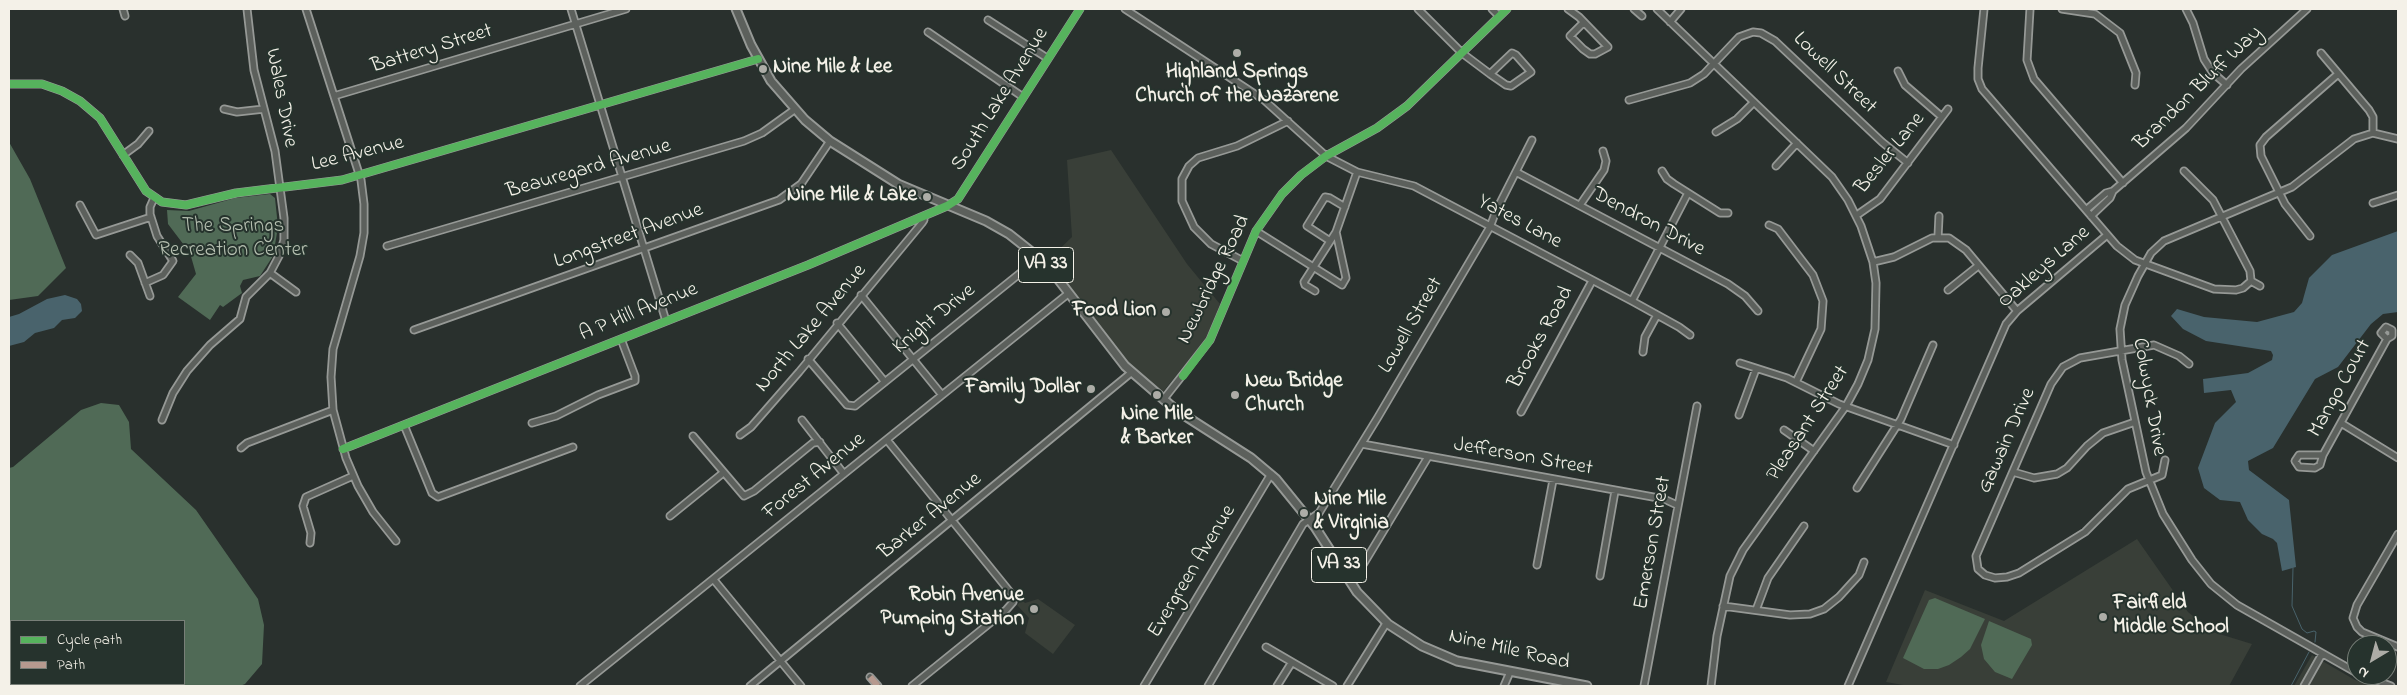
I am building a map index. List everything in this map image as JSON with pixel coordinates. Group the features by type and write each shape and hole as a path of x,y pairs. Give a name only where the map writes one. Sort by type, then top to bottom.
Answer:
{"main road":[{"name":"VA 33","path":"736,9 758,59 771,81 794,110 830,141 898,184 947,206"},
{"name":"Nine Mile Road","path":"947,206 996,226 1020,242 1039,258 1069,293 1115,355 1132,372 1163,400 1251,458 1271,474 1295,500 1352,583 1370,606 1386,622 1422,646 1450,658 1510,672 1587,686"}],"street":[{"path":"123,9 125,16"},
{"name":"Wales Drive","path":"162,420 173,393 187,371 210,345 240,319 246,297 270,274 284,240 284,218 275,151 254,70 251,25 247,9"},
{"path":"306,9 359,175 364,204 364,233 356,270 333,349 331,377 333,410 343,449 353,476 372,512 396,541"},
{"path":"571,9 666,321"},
{"name":"Battery Street","path":"334,96 626,9"},
{"name":"South Lake Avenue","path":"947,206 958,199 1080,9"},
{"name":"Yates Lane","path":"1125,9 1264,100 1326,156 1357,172 1414,186 1632,301 1690,335"},
{"path":"1418,9 1462,53 1490,74 1511,86 1531,72 1512,53 1490,74"},
{"path":"1492,9 1499,16"},
{"name":"Newbridge Road","path":"1163,400 1210,340 1256,232 1282,194 1326,156 1391,119 1415,99 1507,9"},
{"path":"1568,9 1584,22 1608,47 1595,54 1590,54 1570,36 1584,22"},
{"path":"1634,9 1642,16"},
{"name":"Pleasant Street","path":"1657,9 1832,178 1857,216 1873,262 1877,303 1872,345 1865,368 1846,406 1739,557 1727,583 1711,686"},
{"path":"1670,22 1681,9"},
{"name":"Oakleys Lane","path":"1848,686 1954,445 2003,328 2017,311 2107,235 1982,89 1978,79 1978,68 1984,9"},
{"path":"2030,9 2027,60 2034,79 2123,182"},
{"path":"2062,9 2096,12 2124,38 2136,73 2134,84"},
{"name":"Brandon Bluff Way","path":"2086,210 2106,194 2113,191 2186,128 2241,69 2306,9"},
{"path":"2188,10 2204,59 2213,73 2227,85"},
{"path":"988,20 1048,58"},
{"path":"928,32 1023,97"},
{"name":"Lowell Street","path":"1629,100 1690,83 1744,35 1753,32 1770,37 1882,142 1908,163"},
{"path":"2321,53 2369,110 2372,117 2373,133 2398,139"},
{"name":"Lee Avenue","path":"154,198 186,206 236,193 327,183 758,59"},
{"path":"1898,71 1905,85 1942,117"},
{"path":"2310,236 2294,218 2261,156 2259,147 2266,137 2338,74"},
{"path":"9,84 28,82 48,86 80,100 100,118 142,186 154,198 149,210 151,218 157,236 172,257 173,262 164,275 145,283"},
{"path":"1716,132 1737,119 1754,102"},
{"path":"224,109 237,112 264,109"},
{"name":"Besler Lane","path":"1857,216 1880,199 1948,109"},
{"name":"Beauregard Avenue","path":"386,246 744,141 762,133 794,110"},
{"path":"1243,260 1218,249 1205,240 1194,227 1182,201 1182,179 1189,166 1198,158 1237,146 1288,121"},
{"path":"123,155 138,144 149,131"},
{"name":"Colwyck Drive","path":"2347,668 2246,611 2211,584 2192,560 2170,525 2148,480 2134,422 2121,351 2120,329 2125,305 2145,264 2151,253 2164,241 2299,183 2354,138 2373,133"},
{"name":"Lowell Street","path":"1208,686 1304,524 1319,513 1362,444 1490,226 1532,140"},
{"name":"Longstreet Avenue","path":"414,330 786,197 804,180 830,141"},
{"path":"1776,166 1797,143"},
{"path":"1580,205 1604,170 1606,160 1603,151"},
{"path":"1662,171 1667,179 1688,193 1720,213 1728,213"},
{"path":"2184,171 2213,200 2250,271 2251,281"},
{"path":"1315,291 1304,282 1336,232 1357,172"},
{"name":"Dendron Drive","path":"1516,172 1735,288 1758,311"},
{"name":"Brandon Bluff Way","path":"2091,216 2110,198 2113,191"},
{"path":"1632,301 1688,193"},
{"path":"2373,203 2398,195"},
{"path":"1330,241 1307,226 1325,197 1345,207"},
{"path":"80,205 96,235 151,218"},
{"name":"A P Hill Avenue","path":"343,449 622,339 947,206"},
{"path":"1938,237 1939,216"},
{"name":"North Lake Avenue","path":"740,435 751,427 923,223 922,217"},
{"path":"1769,225 1778,229 1813,275 1823,301 1821,329 1796,382"},
{"path":"1256,232 1342,285 1346,278 1336,232"},
{"path":"2107,235 2124,253 2145,264 2222,290 2243,288 2251,281"},
{"path":"1873,262 1894,257 1928,239 1948,238 1960,244 2017,311"},
{"path":"130,255 138,263 150,296"},
{"name":"Knight Drive","path":"808,359 847,405 852,408 1039,258"},
{"path":"1948,290 1978,266"},
{"path":"270,274 296,292"},
{"name":"Brooks Road","path":"1521,412 1592,281"},
{"path":"2251,281 2260,286"},
{"name":"Forest Avenue","path":"580,686 1069,293"},
{"path":"861,295 942,395"},
{"path":"1643,352 1645,337 1657,315"},
{"path":"837,324 885,382"},
{"path":"532,423 556,416 598,395 635,381 622,339"},
{"name":"Mango Court","path":"2323,455 2299,455 2295,461 2299,467 2315,468 2320,465 2323,455 2387,339"},
{"path":"1857,488 1898,424 1933,345"},
{"name":"Gawain Drive","path":"2148,480 2121,494 2098,520 2076,538 2015,575 1995,578 1981,573 1976,566 1976,559 2058,373 2067,365 2080,358 2154,345 2179,356 2189,364"},
{"path":"1740,363 1796,382 1846,406 1954,445"},
{"path":"1739,415 1756,370"},
{"name":"Barker Avenue","path":"750,686 1132,372"},
{"name":"Emerson Street","path":"1644,686 1696,406"},
{"path":"241,448 247,443 333,410"},
{"path":"802,420 844,474"},
{"path":"2013,472 2034,478 2057,474 2067,468 2103,433 2134,422"},
{"path":"2341,424 2398,458"},
{"path":"404,426 432,493 438,497 573,447"},
{"path":"1784,430 1814,451"},
{"path":"693,436 744,496 748,495 813,443 820,442"},
{"path":"887,440 1014,597 1013,602 1006,610 912,686"},
{"name":"Jefferson Street","path":"1362,444 1672,501 1677,505"},
{"path":"1352,583 1428,457"},
{"path":"2148,480 2160,476 2164,472 2166,460"},
{"path":"670,516 723,473"},
{"name":"Evergreen Avenue","path":"1144,686 1271,474"},
{"path":"310,542 311,533 303,506 306,497 353,476"},
{"path":"1537,565 1553,480"},
{"path":"1600,576 1615,491"},
{"path":"1756,610 1761,592 1768,578 1804,526"},
{"path":"2398,534 2354,612 2355,624 2362,632 2398,647"},
{"path":"1723,606 1797,615 1824,609 1846,590 1859,575 1864,562"},
{"path":"714,580 801,686"},
{"path":"1347,686 1386,622"},
{"path":"1266,647 1333,686"},
{"path":"2304,686 2322,654"},
{"path":"1277,686 1292,662"},
{"path":"1504,686 1510,672"},
{"path":"870,677 878,686"}],"shaded area":[{"path":"1111,150 1187,264 1220,304 1208,336 1162,393 1126,361 1048,260 1072,237 1067,160"},
{"name":"Fairfield Middle School","path":"2137,539 2188,612 2213,632 2252,644 2229,686 1909,686 1886,682 1925,590 2004,621"},
{"path":"1038,599 1075,625 1053,654 1025,633 1029,618 1017,605 1022,600 1025,603"},
{"path":"2312,655 2347,675 2347,685 2372,686 2294,686"}],"green space":[{"path":"9,142 30,179 66,268 38,296 9,300"},
{"name":"The Springs Recreation Center","path":"270,194 275,198 278,227 273,256 260,276 243,280 240,286 242,293 223,307 220,305 210,320 178,297 196,274 190,253 168,224 167,210 189,211 235,198"},
{"path":"101,403 119,405 129,422 131,449 196,510 258,599 264,625 262,664 245,684 240,686 9,686 9,468 13,467 81,410"},
{"path":"1935,598 1985,619 1970,649 1961,657 1949,665 1938,669 1924,669 1903,658 1929,600"},
{"path":"1989,621 2031,639 2032,645 2012,679 1995,672 1984,659 1981,645"}],"water":[{"path":"2398,231 2398,312 2383,314 2371,324 2338,367 2315,379 2273,448 2248,461 2249,470 2289,500 2296,567 2282,571 2277,543 2262,534 2248,520 2240,502 2220,500 2204,488 2198,468 2215,423 2236,402 2231,390 2204,393 2203,379 2248,373 2272,360 2273,355 2271,351 2206,341 2183,329 2171,316 2177,309 2204,317 2257,322 2294,312 2302,303 2309,278 2332,255"},
{"path":"65,295 77,299 81,304 82,311 75,318 62,320 54,328 35,333 24,342 9,346 9,317 19,314 47,299"}],"waterway":[{"path":"2293,568 2292,606 2302,629 2307,633 2316,632 2315,642"},
{"path":"2291,686 2309,652"}],"marked path":[{"path":"870,677 878,686"}],"cycle path":[{"path":"343,449 808,265 947,206 958,199 1080,9"},
{"path":"1183,376 1210,340 1256,231 1282,194 1301,175 1326,156 1377,128 1407,106 1507,9"},
{"path":"9,84 42,84 62,91 80,101 100,118 146,191 162,202 186,205 236,193 342,180 758,59"}],"place":[{"name":"Highland Springs Church of the Nazarene","path":"1237,53"},
{"name":"Nine Mile & Lee","path":"763,69"},
{"name":"Nine Mile & Lake","path":"927,197"},
{"name":"Food Lion","path":"1166,312"},
{"name":"Family Dollar","path":"1091,389"},
{"name":"Nine Mile & Barker","path":"1157,395"},
{"name":"New Bridge Church","path":"1235,395"},
{"name":"Nine Mile & Virginia","path":"1304,513"},
{"name":"Robin Avenue Pumping Station","path":"1034,609"},
{"name":"Fairfield Middle School","path":"2103,617"}]}
